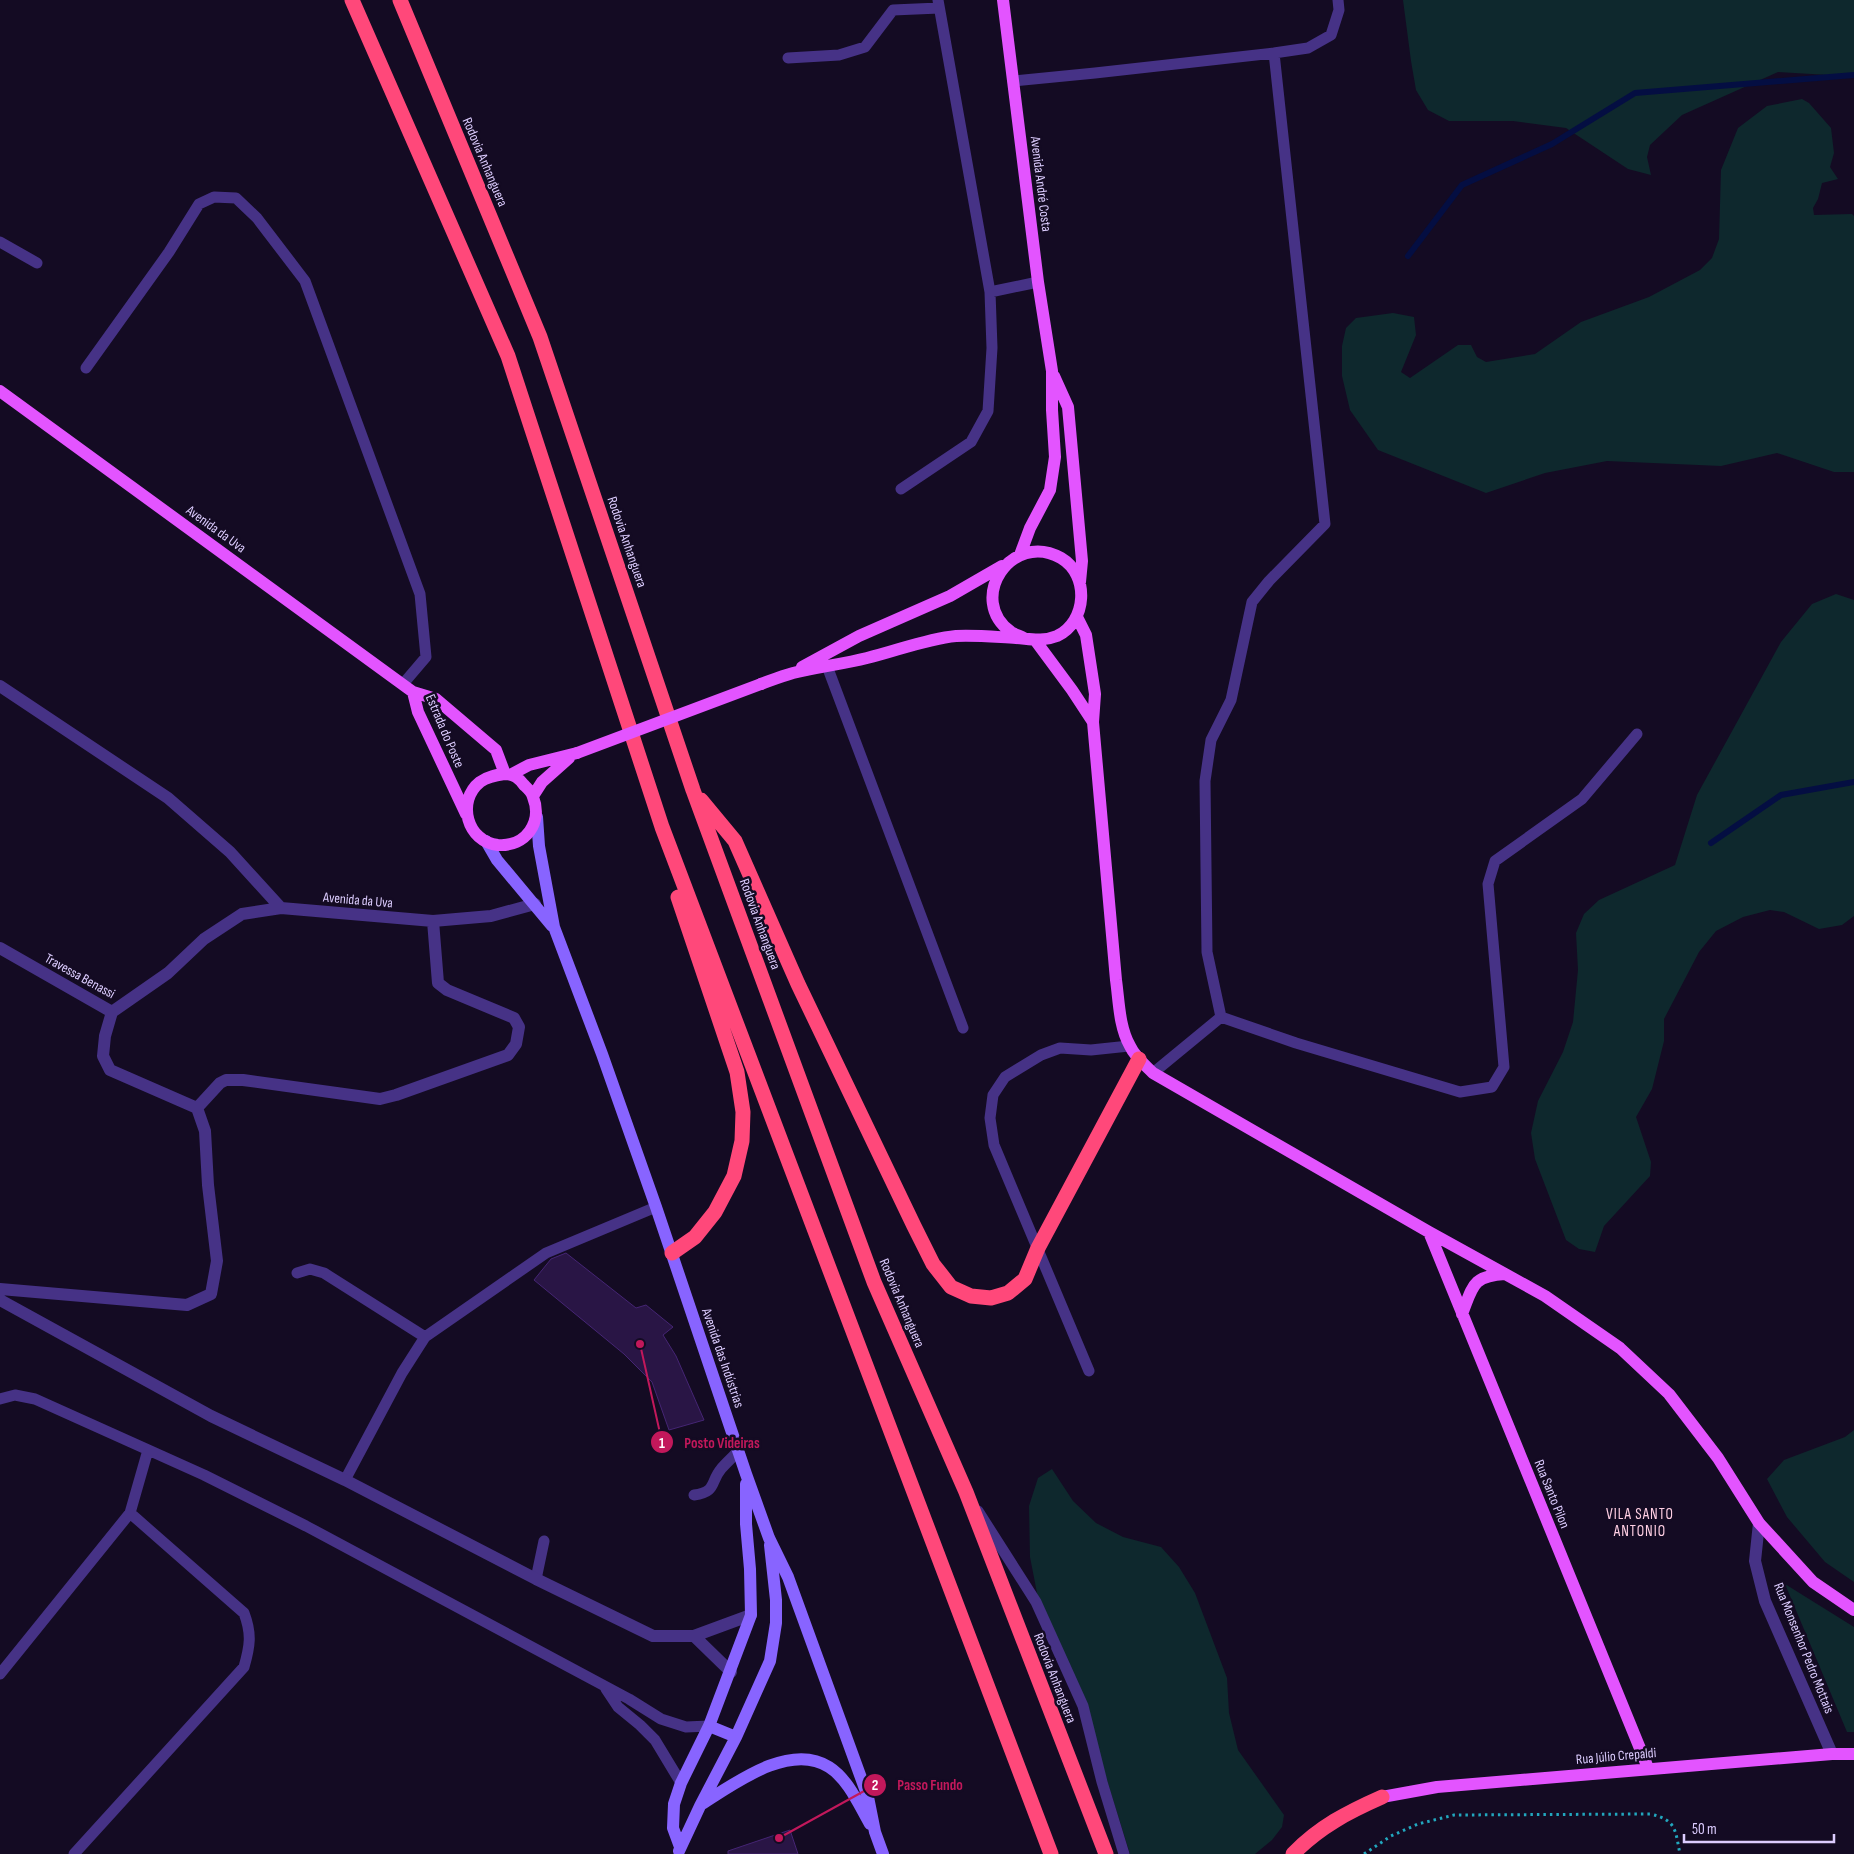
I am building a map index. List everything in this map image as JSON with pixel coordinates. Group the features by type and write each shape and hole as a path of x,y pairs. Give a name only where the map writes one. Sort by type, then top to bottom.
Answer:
{"highway":[{"path":"352,0 508,356 662,827 910,1476 1051,1854"},
{"name":"Rodovia Anhanguera","path":"400,0 540,337 693,790 874,1282 966,1492 1106,1854"},
{"path":"693,790 734,841 798,984 933,1264 951,1287 971,1296 991,1298 1008,1293 1025,1279 1038,1248 1139,1059"},
{"path":"662,827 673,884 737,1072 743,1112 742,1142 734,1176 714,1212 695,1237 672,1254"},
{"path":"1292,1854 1306,1840 1343,1815 1382,1797"}],"main road":[{"name":"Avenida André Costa","path":"1003,0 1038,282 1052,371"},
{"path":"1020,555 1030,528 1050,490 1055,457 1052,371"},
{"path":"508,774 520,779 533,796 537,817 530,832 518,842 502,845 486,841 477,835 467,816 467,803 472,791 486,778 508,774 529,765 574,754 791,674 867,658 929,640 954,636 1047,639 1059,635 1077,617 1081,600 1082,561 1068,407 1052,371"},
{"name":"Avenida da Uva","path":"0,391 408,688"},
{"path":"791,674 859,636 950,596 1020,555 1034,551 1056,556 1073,569 1080,582"},
{"path":"1007,563 998,575 993,590 993,606 1000,620 1010,631 1029,639 1072,690 1093,722"},
{"path":"1077,617 1086,635 1095,694 1093,722 1116,980 1122,1022 1129,1046 1139,1059 1153,1073 1429,1232 1545,1296 1620,1348 1669,1394 1718,1458 1758,1523 1813,1582 1854,1610"},
{"name":"Estrada do Poste","path":"408,688 436,699 496,750 508,774"},
{"name":"Estrada do Poste","path":"408,688 467,816"},
{"path":"533,796 542,782 574,754"},
{"name":"Avenida das Indústrias","path":"537,817 539,846 554,927 602,1054 656,1207 738,1452 769,1538 788,1576 868,1797 875,1832 883,1854"},
{"name":"Avenida das Indústrias","path":"486,841 497,860 554,927"},
{"name":"Rua Santo Pilon","path":"1429,1232 1648,1768"},
{"path":"1462,1314 1473,1286 1480,1278 1489,1275 1505,1274"},
{"path":"682,1852 673,1828 674,1804 680,1783 709,1726 751,1615 750,1568 746,1524 746,1474"},
{"path":"682,1852 700,1806 736,1737 770,1661 776,1623 776,1600 769,1538"},
{"path":"709,1726 736,1737"},
{"name":"Rua Júlio Crepaldi","path":"1382,1797 1437,1787 1648,1768 1854,1754"},
{"path":"700,1806 756,1771 776,1763 814,1760 830,1768 845,1783 875,1832"}],"street":[{"path":"0,686 168,798 230,852 281,908"},
{"name":"Avenida da Uva","path":"168,973 204,939 242,914 281,908 433,921 491,916 535,904"},
{"path":"197,1108 220,1083 226,1080 243,1080 380,1099 396,1096 508,1055 516,1044 520,1027 514,1018 446,990 438,983 433,921"},
{"name":"Travessa Benassi","path":"0,948 112,1012 168,973"},
{"path":"0,1290 187,1305 211,1294 217,1261 208,1186 205,1132 197,1108 110,1070 103,1056 105,1036 112,1012"},
{"path":"0,1300 211,1416 345,1480 536,1579 653,1636 694,1636 751,1615"},
{"name":"Rua Monsenhor Pedro Mottais","path":"1758,1523 1755,1561 1766,1601 1832,1754"},
{"path":"694,1636 730,1672"}],"lane":[{"path":"1013,81 1095,74 1308,48 1331,35 1339,10 1338,0"},
{"path":"788,58 839,55 865,47 893,5 939,4 990,292 992,348 988,411 971,442 901,489"},
{"path":"1221,1017 1208,952 1205,781 1211,740 1231,700 1252,602 1269,581 1326,524 1274,53"},
{"path":"86,368 169,252 199,204 214,197 236,198 257,218 305,281 420,594 426,657 408,688"},
{"path":"0,242 37,263"},
{"path":"990,292 1038,282"},
{"path":"827,666 964,1028"},
{"path":"1221,1017 1296,1043 1460,1092 1492,1087 1504,1066 1488,884 1495,861 1582,799 1637,734"},
{"path":"1153,1073 1221,1017"},
{"path":"1089,1371 994,1145 990,1118 993,1095 1005,1077 1041,1056 1060,1048 1091,1050 1129,1046"},
{"path":"345,1480 402,1373 425,1337 546,1253 656,1207"},
{"path":"296,1273 310,1269 324,1273 425,1337"},
{"path":"0,1399 14,1395 35,1398 148,1450 306,1526 629,1699 661,1720 686,1727 709,1726"},
{"path":"0,1674 130,1513 148,1450"},
{"path":"694,1495 705,1494 714,1485 719,1470 738,1452"},
{"path":"966,1492 1036,1602 1082,1706 1102,1782 1124,1854"},
{"path":"74,1854 244,1667 249,1647 249,1628 244,1613 130,1513"},
{"path":"536,1579 544,1541"},
{"path":"605,1687 618,1707 640,1725 654,1740 680,1783"}],"path":[{"path":"1364,1854 1391,1836 1418,1824 1454,1815 1631,1814 1661,1816 1670,1822 1676,1831 1680,1854"}],"green space":[{"path":"1403,0 1854,0 1854,74 1845,76 1778,72 1682,115 1650,145 1647,157 1651,175 1628,169 1566,128 1513,121 1449,121 1428,110 1416,90"},
{"path":"1802,99 1809,103 1831,128 1834,153 1830,167 1838,179 1822,183 1818,199 1813,208 1814,215 1852,214 1854,216 1854,472 1834,472 1777,453 1721,466 1607,461 1545,473 1486,493 1378,450 1350,410 1342,376 1342,346 1346,328 1356,318 1393,313 1414,317 1416,335 1401,372 1410,378 1458,345 1471,345 1477,357 1486,362 1535,354 1581,322 1649,297 1700,270 1712,258 1719,239 1721,170 1738,128 1767,106"},
{"path":"1836,594 1854,600 1854,916 1842,925 1819,929 1784,912 1770,910 1743,917 1716,931 1699,952 1664,1019 1664,1041 1652,1089 1636,1117 1651,1162 1650,1176 1604,1226 1595,1252 1579,1249 1566,1240 1535,1159 1531,1133 1538,1101 1563,1052 1573,1022 1578,970 1576,933 1584,914 1599,900 1675,865 1697,795 1781,642 1812,604"},
{"path":"1854,1430 1854,1582 1825,1562 1787,1517 1767,1479 1784,1460 1845,1437"},
{"path":"1052,1469 1073,1501 1096,1523 1123,1537 1161,1547 1179,1567 1195,1593 1227,1678 1229,1713 1238,1750 1284,1815 1282,1827 1272,1840 1255,1854 1130,1854 1100,1758 1038,1598 1030,1557 1029,1506 1038,1478"},
{"path":"1785,1584 1854,1627 1854,1732 1847,1732"}],"building":[{"path":"566,1253 636,1308 646,1305 673,1327 663,1335 676,1356 704,1420 669,1430 652,1382 624,1354 534,1280 551,1259"},
{"path":"790,1830 798,1854 728,1854 728,1851"}],"waterway":[{"path":"1408,256 1462,185 1552,144 1635,93 1854,75"},
{"path":"1711,843 1781,795 1854,782"}],"place":[{"name":"Posto Videiras","path":"640,1344"},
{"name":"Passo Fundo","path":"779,1838"}],"district":[{"name":"VILA SANTO ANTONIO","path":"1640,1522"}]}
